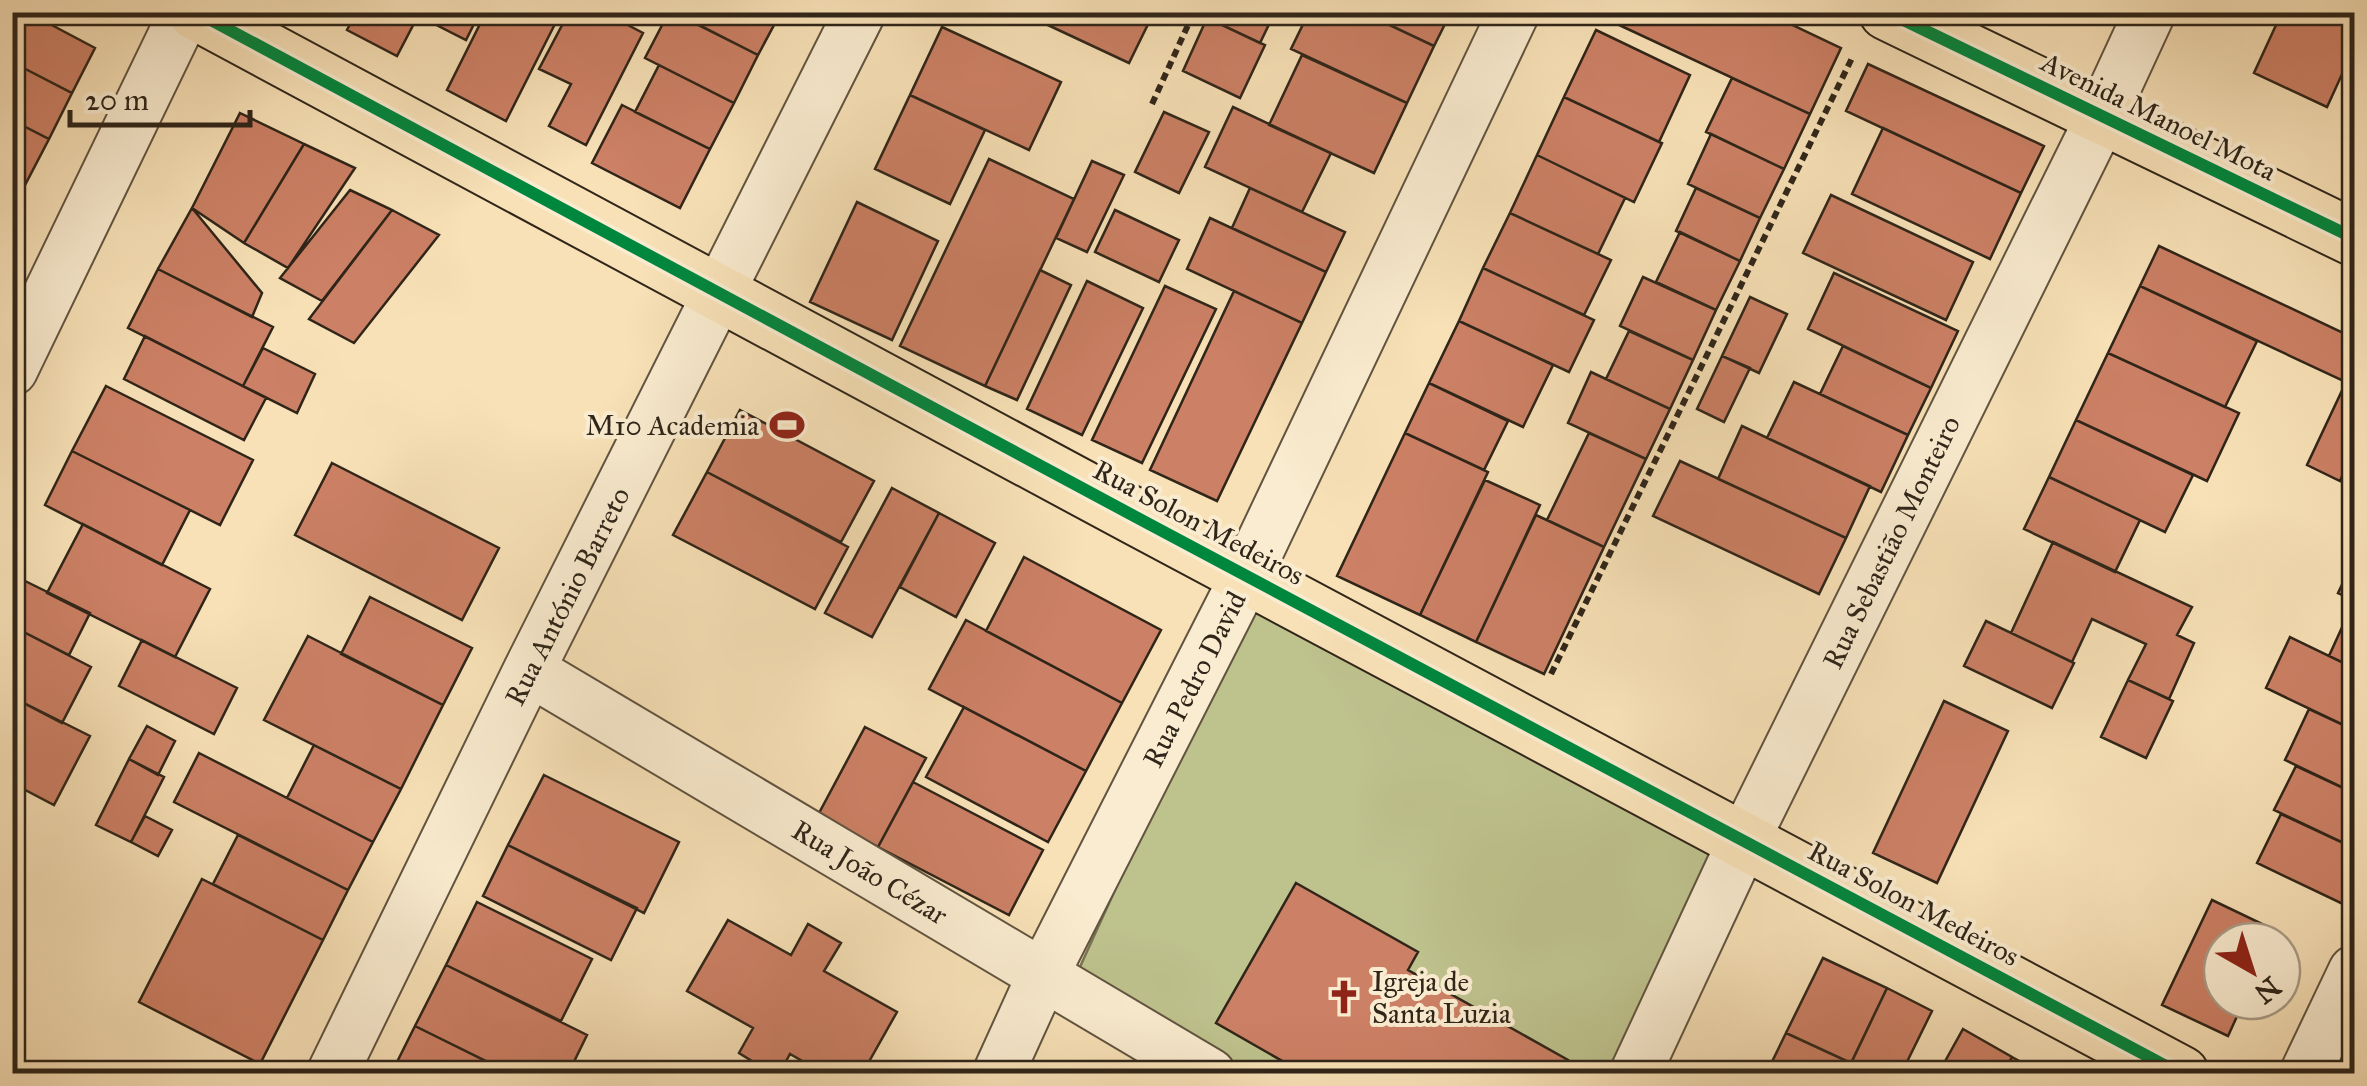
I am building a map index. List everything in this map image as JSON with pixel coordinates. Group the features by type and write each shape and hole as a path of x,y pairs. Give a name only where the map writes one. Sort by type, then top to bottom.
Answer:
{"main road":[{"name":"Rua Solon Medeiros","path":"196,12 2181,1074"},
{"name":"Avenida Manoel Mota","path":"1872,30 2102,116 2354,238"}],"street":[{"path":"12,370 185,12"},
{"name":"Rua António Barreto","path":"332,1074 860,12"},
{"name":"Rua Pedro David","path":"998,1074 1246,576 1514,12"},
{"name":"Rua Sebastião Monteiro","path":"1635,1074 1744,840 2150,12"},
{"name":"Rua João Cézar","path":"530,670 1210,1074"},
{"path":"2305,1074 2354,971"}],"path":[{"path":"1152,104 1194,12"},
{"path":"1526,724 1872,30"}],"green space":[{"path":"1248,598 1752,862 1650,1073 1202,1073 1069,991"}],"building":[{"path":"12,12 27,12 95,48 72,93 12,62"},
{"path":"318,12 347,12 341,24"},
{"path":"356,12 420,12 397,56 347,30"},
{"path":"420,12 480,12 466,40 419,16"},
{"path":"486,12 561,12 506,121 447,90"},
{"path":"569,12 603,12 643,33 586,145 549,126 571,84 539,69"},
{"path":"669,12 758,55 734,103 645,58"},
{"path":"674,12 781,12 758,55"},
{"path":"1020,12 1154,12 1129,63"},
{"path":"1210,12 1275,12 1260,43 1207,18"},
{"path":"1309,12 1362,12 1434,46 1407,103 1291,49"},
{"path":"1362,12 1451,12 1434,46"},
{"path":"1604,12 1765,12 1841,48 1810,114 1602,17"},
{"path":"2282,12 2354,12 2354,48 2327,107 2254,73"},
{"path":"1207,18 1265,45 1240,98 1183,71"},
{"path":"942,27 1061,82 1029,150 910,95"},
{"path":"1596,30 1690,75 1659,142 1564,97"},
{"path":"1302,55 1407,103 1374,173 1269,125"},
{"path":"12,62 72,93 49,139 12,120"},
{"path":"1868,64 2044,146 2021,193 1846,111"},
{"path":"659,65 734,103 710,149 635,112"},
{"path":"1732,78 1810,114 1784,169 1706,132"},
{"path":"910,95 985,130 950,204 875,169"},
{"path":"1564,97 1662,143 1634,202 1537,155"},
{"path":"622,105 710,149 680,208 592,163"},
{"path":"1233,107 1331,153 1302,212 1205,167"},
{"path":"1164,112 1209,132 1179,193 1135,172"},
{"path":"240,113 304,144 244,243 192,208"},
{"path":"12,120 49,139 25,185 12,179"},
{"path":"1883,128 2021,193 1990,259 1852,194"},
{"path":"1711,134 1784,169 1760,218 1688,184"},
{"path":"304,144 355,168 288,268 244,243"},
{"path":"1537,155 1625,198 1598,254 1510,213"},
{"path":"989,159 1074,199 985,386 900,346"},
{"path":"1092,161 1124,175 1087,252 1056,238"},
{"path":"12,179 25,185 12,209"},
{"path":"1250,188 1345,232 1326,272 1232,228"},
{"path":"1696,188 1760,218 1740,261 1676,231"},
{"path":"350,190 392,210 322,301 280,278"},
{"path":"1831,195 1973,262 1946,320 1803,253"},
{"path":"857,202 938,241 892,340 810,302"},
{"path":"192,208 262,293 252,317 158,269"},
{"path":"392,210 439,235 354,343 309,319"},
{"path":"1115,210 1179,240 1159,282 1095,252"},
{"path":"1510,213 1611,260 1584,315 1483,268"},
{"path":"1210,218 1326,272 1302,323 1187,269"},
{"path":"1680,232 1740,261 1716,310 1656,282"},
{"path":"2159,246 2354,338 2354,449 2340,481 2307,465 2346,382 2140,286"},
{"path":"1483,268 1594,320 1569,372 1459,321"},
{"path":"158,269 273,327 243,386 128,328"},
{"path":"1040,270 1071,285 1017,400 985,386"},
{"path":"1834,273 1958,331 1931,388 1808,329"},
{"path":"1643,277 1716,310 1693,360 1620,326"},
{"path":"1087,281 1143,308 1082,435 1027,409"},
{"path":"1165,286 1216,309 1142,463 1092,440"},
{"path":"2140,286 2257,341 2225,407 2108,353"},
{"path":"1234,291 1302,323 1217,501 1150,470"},
{"path":"1750,297 1787,314 1759,373 1722,356"},
{"path":"1459,321 1553,365 1523,427 1429,383"},
{"path":"1629,331 1693,360 1670,409 1606,379"},
{"path":"145,336 266,398 244,440 124,379"},
{"path":"1843,346 1931,388 1908,435 1820,394"},
{"path":"263,348 315,374 297,413 243,386"},
{"path":"2108,353 2239,413 2207,481 2076,420"},
{"path":"1722,356 1750,368 1724,422 1697,409"},
{"path":"1591,372 1670,409 1646,459 1568,423"},
{"path":"1794,382 1908,435 1881,492 1767,438"},
{"path":"1429,383 1508,421 1484,470 1405,433"},
{"path":"106,386 253,460 220,525 72,451"},
{"path":"740,410 874,481 841,542 707,472"},
{"path":"2076,420 2193,475 2165,532 2049,477"},
{"path":"1742,426 1870,486 1846,538 1718,479"},
{"path":"1405,433 1488,472 1420,615 1337,576"},
{"path":"1589,433 1646,459 1604,547 1547,520"},
{"path":"72,451 190,510 162,565 45,505"},
{"path":"1680,461 1846,538 1819,594 1653,516"},
{"path":"332,463 499,548 462,620 295,535"},
{"path":"707,472 848,547 815,609 673,535"},
{"path":"2049,477 2140,520 2115,572 2024,529"},
{"path":"1485,480 1540,505 1476,642 1420,615"},
{"path":"892,488 939,513 872,637 825,613"},
{"path":"939,513 995,543 956,617 900,587"},
{"path":"1536,515 1604,547 1544,674 1476,642"},
{"path":"83,524 210,589 175,657 47,593"},
{"path":"2053,542 2192,607 2177,635 2194,643 2169,699 2128,680 2146,644 2092,619 2072,662 2011,633"},
{"path":"1024,557 1161,630 1122,703 986,631"},
{"path":"2354,559 2354,600 2338,593"},
{"path":"19,578 90,613 69,655 12,626 12,592"},
{"path":"370,597 472,648 443,705 341,654"},
{"path":"2354,601 2354,668 2329,656"},
{"path":"966,620 1122,703 1086,771 929,689"},
{"path":"1986,621 2074,663 2052,708 1964,666"},
{"path":"12,626 91,667 62,723 12,697"},
{"path":"308,636 443,705 401,789 264,720"},
{"path":"2290,637 2354,668 2354,730 2266,688"},
{"path":"142,640 237,688 214,734 119,686"},
{"path":"2128,680 2173,701 2146,758 2101,737"},
{"path":"12,697 90,736 54,805 12,783"},
{"path":"1944,701 2008,731 1937,883 1873,853"},
{"path":"964,707 1086,771 1048,842 926,777"},
{"path":"2309,709 2354,730 2354,793 2285,760"},
{"path":"147,726 175,741 158,775 129,759"},
{"path":"865,727 926,758 878,847 818,815"},
{"path":"314,745 401,789 373,842 287,798"},
{"path":"199,753 373,842 348,890 174,802"},
{"path":"129,759 164,777 131,842 96,825"},
{"path":"2296,766 2354,793 2354,848 2274,810"},
{"path":"544,775 679,842 644,913 508,845"},
{"path":"913,782 1043,850 1009,915 878,847"},
{"path":"2281,814 2354,848 2354,880 2343,904 2257,863"},
{"path":"145,816 172,830 158,856 131,842"},
{"path":"238,835 348,890 323,940 213,884"},
{"path":"508,845 637,908 611,960 483,896"},
{"path":"202,879 323,940 260,1064 139,1002"},
{"name":"Igreja de Santa Luzia","path":"1296,883 1418,952 1408,970 1568,1060 1560,1074 1305,1074 1216,1023"},
{"path":"2212,900 2256,921 2202,921"},
{"path":"477,902 592,959 561,1021 446,965"},
{"path":"728,920 791,955 808,924 841,943 824,971 897,1012 862,1074 825,1074 790,1054 779,1074 773,1074 739,1053 753,1028 687,991"},
{"path":"2202,921 2202,1021 2235,1021 2228,1036 2162,1005"},
{"path":"1823,958 1887,988 1851,1063 1786,1033"},
{"path":"446,965 587,1035 568,1074 512,1074 415,1026"},
{"path":"1887,988 1932,1011 1901,1074 1846,1074"},
{"path":"415,1026 512,1074 395,1074 392,1072"},
{"path":"1963,1029 2012,1057 2003,1074 1938,1074"},
{"path":"1786,1033 1851,1063 1846,1074 1766,1074"},
{"path":"2012,1057 2043,1074 2003,1074"}],"cycle path":[{"path":"196,12 2181,1074"},
{"path":"1887,12 2354,238"}],"place":[{"name":"M10 Academia","path":"787,425"},
{"name":"Igreja de Santa Luzia","path":"1344,997"}]}
